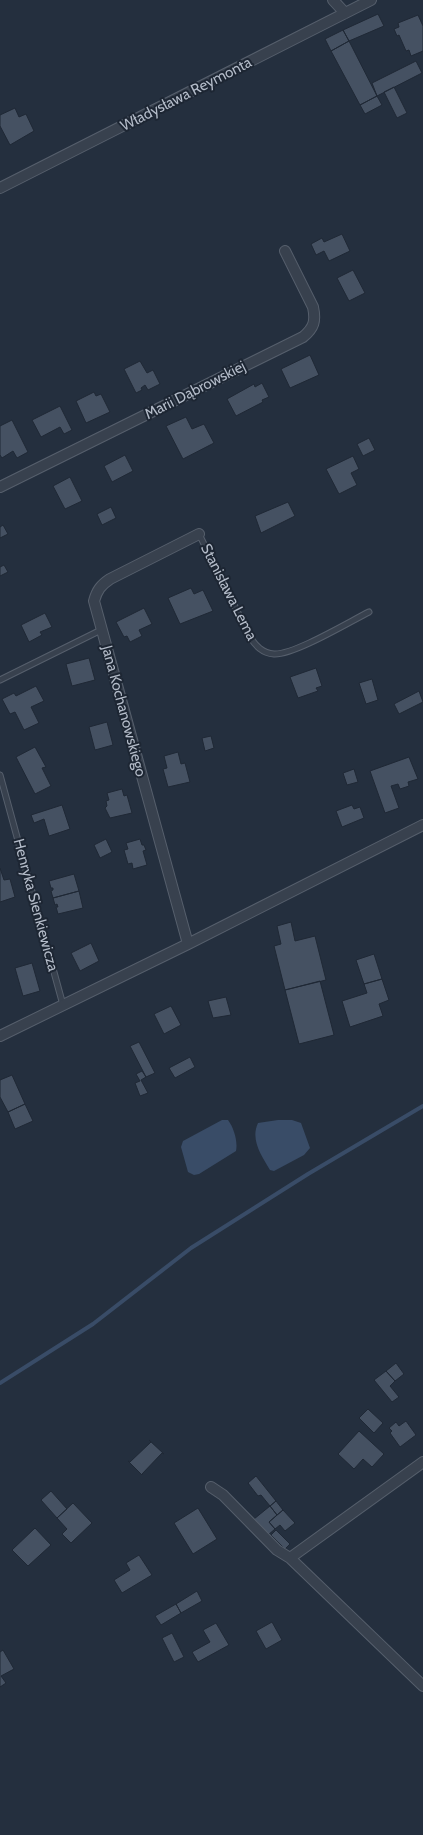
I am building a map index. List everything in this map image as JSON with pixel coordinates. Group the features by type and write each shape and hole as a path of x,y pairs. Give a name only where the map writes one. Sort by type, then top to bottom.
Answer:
{"street":[{"path":"333,0 345,13"},
{"name":"Władysława Reymonta","path":"0,188 371,0"},
{"name":"Marii Dąbrowskiej","path":"0,488 303,337 311,330 315,315 313,307 285,251"},
{"name":"Jana Kochanowskiego","path":"188,944 94,601 96,592 110,579 199,534"},
{"path":"0,1036 188,944 423,825"},
{"path":"290,1558 423,1462"},
{"path":"211,1486 223,1495 277,1550 290,1558 423,1686"}],"lane":[{"name":"Stanisława Lema","path":"199,534 250,637 256,646 264,651 272,654 292,650 369,612"},
{"path":"0,680 101,630"},
{"name":"Henryka Sienkiewicza","path":"0,775 63,1006"}],"water":[{"path":"222,1120 228,1120 232,1127 236,1139 236,1151 199,1174 194,1175 188,1172 181,1147 183,1141"},
{"path":"292,1120 301,1123 310,1148 304,1155 274,1171 270,1170 258,1148 255,1136 258,1123"}],"building":[{"path":"378,14 384,26 349,41 343,30"},
{"path":"418,15 423,26 423,51 411,56 409,50 406,51 399,35 397,36 394,29 399,27 398,23"},
{"path":"343,30 349,41 331,51 325,39"},
{"path":"349,41 377,96 360,105 331,51"},
{"path":"416,61 422,73 377,96 372,83"},
{"path":"394,87 407,113 397,118 384,92"},
{"path":"377,96 382,105 365,114 360,105"},
{"path":"15,108 19,117 26,114 34,131 10,145 0,126 0,115"},
{"path":"342,234 350,251 329,261 324,251 316,255 311,244 322,238 324,242"},
{"path":"353,270 365,293 349,301 337,278"},
{"path":"310,355 319,375 290,388 281,369"},
{"path":"140,361 147,373 153,370 160,384 148,390 145,385 141,388 142,390 136,393 124,369"},
{"path":"262,383 269,397 236,416 227,399 254,384 255,387"},
{"path":"94,392 96,396 101,394 110,412 86,423 76,401"},
{"path":"60,406 72,430 64,434 60,427 41,437 32,420"},
{"path":"186,417 192,429 204,424 214,443 183,459 166,426"},
{"path":"12,420 28,452 17,458 13,451 2,458 0,455 0,426"},
{"path":"369,438 375,450 363,456 357,444"},
{"path":"125,455 133,471 112,482 104,466"},
{"path":"353,456 359,469 351,473 357,485 339,494 326,469"},
{"path":"70,477 82,501 65,509 53,486"},
{"path":"288,502 295,516 261,533 255,516"},
{"path":"111,507 116,518 102,525 97,514"},
{"path":"3,525 8,534 0,538 0,527"},
{"path":"4,565 8,572 0,576 0,567"},
{"path":"191,588 194,594 203,590 213,611 180,624 168,598"},
{"path":"144,608 152,624 139,630 142,636 130,642 127,636 124,637 116,622"},
{"path":"45,613 52,627 40,632 42,635 29,642 21,625"},
{"path":"89,658 95,680 72,686 66,664"},
{"path":"316,668 322,686 316,688 318,691 298,698 290,677"},
{"path":"372,679 378,700 366,704 359,683"},
{"path":"36,686 44,701 31,707 39,723 24,730 15,712 10,714 2,699 14,693 16,696"},
{"path":"419,691 423,702 399,714 394,704"},
{"path":"107,722 113,745 95,750 89,727"},
{"path":"211,736 214,748 205,751 202,738"},
{"path":"35,747 46,767 42,768 51,786 35,794 16,757"},
{"path":"178,752 181,764 185,763 190,782 168,787 163,769 167,768 164,756"},
{"path":"409,757 418,779 408,782 409,786 400,789 398,784 391,786 399,808 385,813 370,771"},
{"path":"354,769 358,782 347,785 343,773"},
{"path":"122,789 124,796 127,795 132,813 110,818 105,808 107,806 106,801 109,800 107,793"},
{"path":"62,805 70,829 49,836 44,819 34,823 31,815"},
{"path":"352,805 354,809 360,807 364,818 342,827 336,811"},
{"path":"106,839 112,852 100,858 94,845"},
{"path":"140,839 146,850 143,851 147,865 133,869 132,863 128,864 124,850 128,849 126,843"},
{"path":"0,868 4,880 10,879 15,897 0,902"},
{"path":"74,874 79,891 53,898 51,891 53,888 51,888 49,881"},
{"path":"79,891 83,908 58,914 56,907 58,907 57,904 55,905 53,898"},
{"path":"291,922 295,941 315,936 326,980 285,990 274,946 281,944 277,926"},
{"path":"91,943 99,961 80,971 71,953"},
{"path":"374,954 382,979 364,984 356,960"},
{"path":"32,963 40,991 23,996 15,968"},
{"path":"382,979 389,1000 379,1004 383,1016 350,1027 342,1001 367,993 364,984"},
{"path":"320,981 334,1035 299,1044 285,990"},
{"path":"226,997 231,1015 213,1018 208,1001"},
{"path":"171,1006 181,1025 164,1034 154,1014"},
{"path":"139,1042 155,1073 146,1077 130,1046"},
{"path":"190,1057 195,1067 175,1078 169,1068"},
{"path":"142,1071 146,1077 141,1080 148,1093 140,1096 135,1083 140,1081 136,1074"},
{"path":"12,1075 25,1104 8,1112 0,1097 0,1080"},
{"path":"25,1104 33,1121 15,1129 8,1112"},
{"path":"396,1363 404,1374 395,1381 386,1371"},
{"path":"386,1371 395,1381 390,1386 399,1397 392,1402 374,1380"},
{"path":"368,1409 383,1423 374,1433 359,1418"},
{"path":"406,1421 416,1435 400,1447 390,1433 392,1431 389,1428 396,1422 399,1426"},
{"path":"359,1431 384,1454 372,1467 363,1459 354,1469 338,1454"},
{"path":"149,1440 164,1454 162,1453 142,1475 128,1461 130,1462 151,1442"},
{"path":"256,1476 276,1501 270,1506 261,1495 258,1496 248,1483"},
{"path":"51,1491 67,1509 57,1518 41,1500"},
{"path":"276,1501 283,1510 277,1515 270,1506"},
{"path":"73,1503 92,1523 71,1543 62,1534 67,1529 57,1518"},
{"path":"270,1506 277,1515 269,1522 275,1529 268,1535 254,1519"},
{"path":"198,1508 217,1539 193,1554 174,1523"},
{"path":"283,1510 295,1523 285,1531 280,1525 275,1529 269,1522"},
{"path":"35,1528 51,1545 28,1566 12,1550"},
{"path":"276,1530 290,1544 285,1549 271,1535"},
{"path":"139,1555 152,1575 122,1593 114,1580 130,1570 126,1563"},
{"path":"197,1591 202,1601 181,1613 176,1604"},
{"path":"176,1604 181,1613 161,1625 155,1616"},
{"path":"272,1622 282,1640 266,1649 256,1631"},
{"path":"216,1623 229,1645 198,1662 192,1652 210,1642 203,1630"},
{"path":"172,1633 184,1657 174,1662 162,1638"},
{"path":"3,1650 14,1669 1,1676 6,1683 0,1687 0,1652"}],"waterway":[{"path":"0,1383 93,1324 191,1248 308,1174 423,1106"}]}
